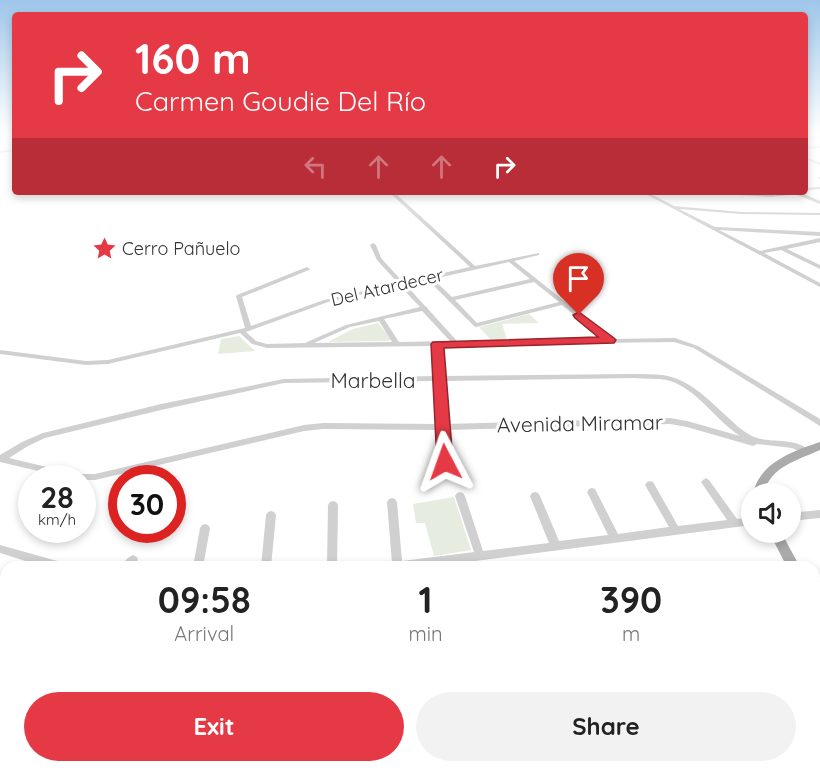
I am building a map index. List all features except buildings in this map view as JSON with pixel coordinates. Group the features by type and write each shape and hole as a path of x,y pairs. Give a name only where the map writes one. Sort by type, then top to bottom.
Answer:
{"main road":[{"path":"760,483 766,473 820,446"},
{"path":"781,543 791,561"}],"street":[{"path":"394,195 474,268"},
{"path":"650,195 820,285"},
{"path":"756,195 778,195"},
{"path":"803,195 820,203"},
{"path":"670,206 741,213 820,214"},
{"path":"711,228 820,234"},
{"path":"761,254 820,240"},
{"path":"373,245 380,259 457,345"},
{"path":"785,249 820,267"},
{"name":"Del Atardecer","path":"0,352 98,363 245,330 326,301 537,254"},
{"path":"510,260 610,340"},
{"path":"307,269 239,296 245,330 260,346 457,345 675,340 696,347 820,423"},
{"path":"429,278 476,325 564,303"},
{"path":"451,299 535,280"},
{"path":"306,344 348,326 424,308"},
{"path":"380,318 397,344"},
{"path":"437,344 445,462"},
{"name":"Marbella","path":"0,459 32,440 51,434 276,382 300,380 662,377 681,383 747,436 770,444 799,446 807,452"},
{"name":"Avenida Miramar","path":"0,459 76,477 95,477 304,428 676,422 744,441 770,444"},
{"path":"706,482 735,524"},
{"path":"650,485 676,531"},
{"path":"592,492 615,539"},
{"path":"460,496 480,556"},
{"path":"535,496 556,547"},
{"path":"392,502 395,561"},
{"path":"332,561 333,504"},
{"path":"801,516 820,514"},
{"path":"267,561 271,515"},
{"path":"441,561 741,523"},
{"path":"199,561 205,528"},
{"path":"0,549 41,561"}],"shaded area":[{"path":"529,314 539,323 502,324 507,339 490,339 479,327"},
{"path":"378,323 391,339 388,341 328,342 353,329"},
{"path":"239,336 255,351 218,354 221,339"},
{"path":"454,497 471,550 434,556 425,523 416,523 413,504"}],"place":[{"name":"Cerro Pañuelo","path":"104,248"}],"route":[{"path":"445,462 437,344 610,340 579,315"}]}
